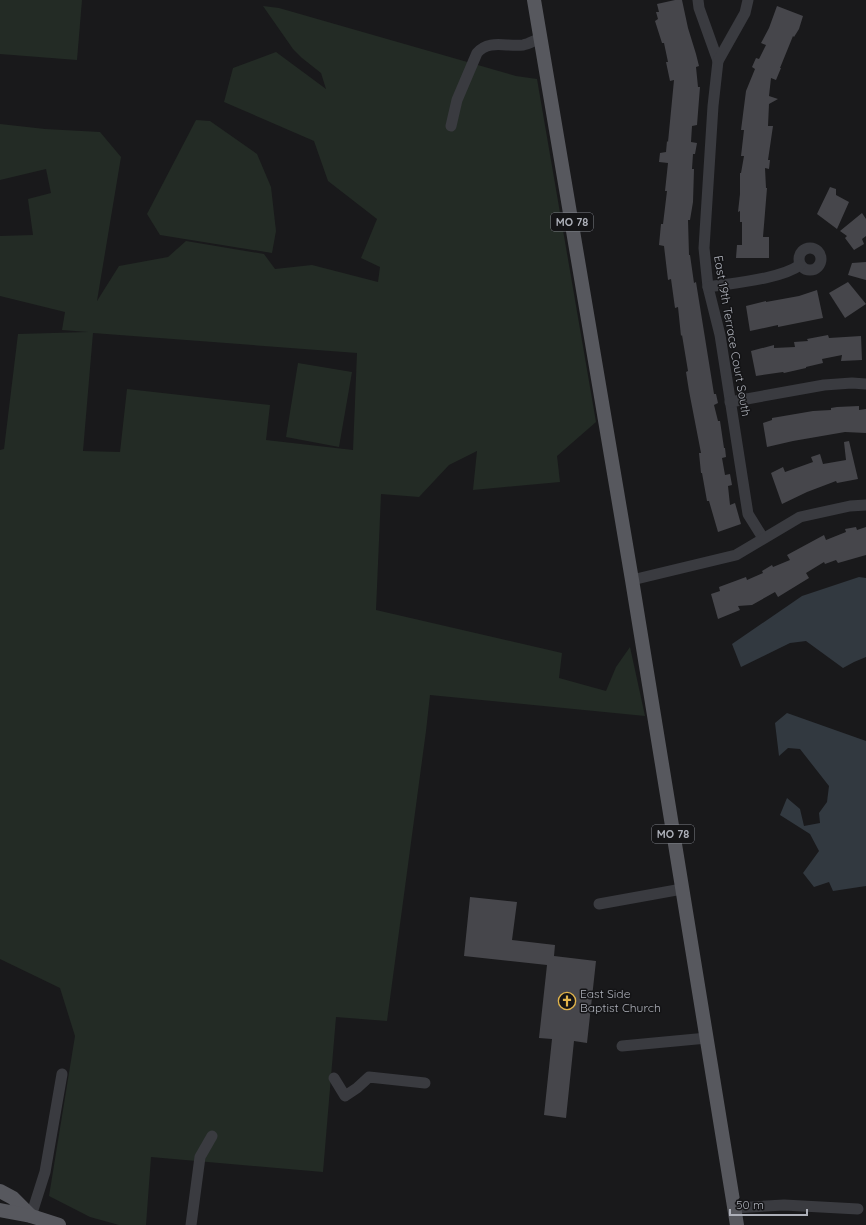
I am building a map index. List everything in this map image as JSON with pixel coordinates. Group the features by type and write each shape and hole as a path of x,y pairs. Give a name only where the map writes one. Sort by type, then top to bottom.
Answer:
{"main road":[{"name":"MO 78","path":"534,0 632,580 737,1225"},
{"path":"0,1191 13,1198 31,1216"},
{"path":"0,1210 31,1216 59,1225"}],"street":[{"name":"East 19th Terrace Court South","path":"698,0 699,8 718,61"},
{"name":"East 19th Terrace Court South","path":"748,0 745,13 718,61 713,106 704,248 708,287 720,335 748,514 764,538"},
{"path":"451,126 457,100 477,53 482,47 488,45 524,44 541,38"},
{"path":"708,287 776,275 793,270 800,265"},
{"path":"730,402 824,385 852,383 866,384"},
{"path":"632,580 736,555 800,517 850,506 866,505"},
{"path":"599,904 682,890"},
{"path":"622,1046 706,1038"},
{"path":"31,1216 45,1172 62,1074"},
{"path":"334,1078 345,1096 369,1077 425,1083"},
{"path":"191,1225 200,1157 212,1136"},
{"path":"734,1208 784,1205 858,1209"}],"shaded area":[{"path":"0,0 82,0 77,60 0,54"},
{"path":"263,6 279,8 516,76 537,79 596,422 557,456 560,482 473,490 477,451 449,465 419,497 381,494 376,610 562,653 559,678 606,691 616,667 630,647 645,716 430,695 387,1021 336,1017 323,1172 151,1157 146,1225 119,1225 90,1217 49,1196 75,1036 60,988 0,959 0,450 4,449 18,334 88,332 62,330 65,312 0,296 0,236 33,235 28,199 51,193 46,169 0,180 0,124 45,129 100,132 121,157 97,301 119,266 168,257 186,241 264,254 275,269 312,265 378,282 380,267 361,258 377,219 328,181 314,141 224,102 233,68 276,52 326,89 321,73 293,49","holes":["93,333 357,353 353,450 266,440 270,405 127,389 120,452 83,451"]},
{"path":"196,120 210,121 257,154 271,187 276,231 272,253 160,235 147,214"},
{"path":"298,363 352,372 339,447 286,437"},
{"path":"859,577 866,578 866,657 843,668 806,641 790,643 741,667 732,644 802,596"},
{"path":"787,713 866,741 866,886 833,891 829,882 814,887 803,873 819,851 810,834 780,815 787,798 800,809 804,826 820,823 819,813 827,802 829,786 800,749 788,748 779,756 775,723"}],"building":[{"path":"682,0 699,66 696,67 698,87 700,87 697,125 692,126 691,142 697,143 695,154 693,154 693,202 690,220 688,220 689,255 694,283 696,282 714,394 716,394 718,403 714,405 718,421 720,421 725,448 726,457 722,458 725,475 730,474 732,485 728,486 730,505 735,503 741,524 718,532 709,501 707,501 701,473 699,453 701,453 686,372 688,371 682,335 681,336 678,307 675,308 671,279 668,280 664,246 659,245 667,191 665,191 668,163 659,162 660,153 666,152 667,141 668,142 674,80 670,81 664,43 662,43 655,21 658,19 656,12 659,12 657,4"},
{"path":"777,6 803,16 799,29 794,37 793,36 776,80 771,78 769,96 778,99 769,104 768,126 773,126 768,160 770,160 769,169 765,168 767,188 763,237 769,237 769,258 736,258 737,245 742,245 742,222 740,222 740,211 738,212 740,173 744,156 741,156 744,130 741,130 746,91 755,69 752,67 756,58 759,59 766,45 761,43 769,28"},
{"path":"830,187 836,189 836,195 849,202 837,229 817,214"},
{"path":"862,213 866,219 866,236 862,239 864,244 854,250 845,238 847,236 840,231"},
{"path":"866,262 866,280 848,275 852,263"},
{"path":"848,282 866,304 845,318 829,293"},
{"path":"817,290 823,318 750,331 746,306 766,301 799,296"},
{"path":"828,335 829,338 861,336 862,360 841,361 842,355 822,359 823,363 806,368 784,373 756,376 751,351 774,345 774,348 795,347 794,342 808,341 807,339"},
{"path":"859,406 859,410 866,409 866,433 845,432 767,447 763,423 772,420 772,418 813,411 831,410 831,408 837,407"},
{"path":"849,441 858,479 837,483 836,481 807,492 782,504 771,473 783,467 785,472 813,462 811,457 820,454 823,464 846,460 844,442"},
{"path":"856,527 857,530 866,527 866,555 838,563 836,560 825,564 824,562 806,573 809,578 778,597 775,592 752,605 738,606 740,610 718,619 711,594 720,591 719,587 746,577 747,580 763,573 762,571 772,565 773,567 790,560 787,555 824,535 826,540 846,532 845,529"},
{"name":"East Side Baptist Church","path":"470,897 517,902 512,940 555,945 554,956 596,961 587,1043 574,1041 566,1118 544,1115 552,1039 539,1038 547,965 464,956"}],"place":[{"name":"East Side Baptist Church","path":"567,1001"}]}
